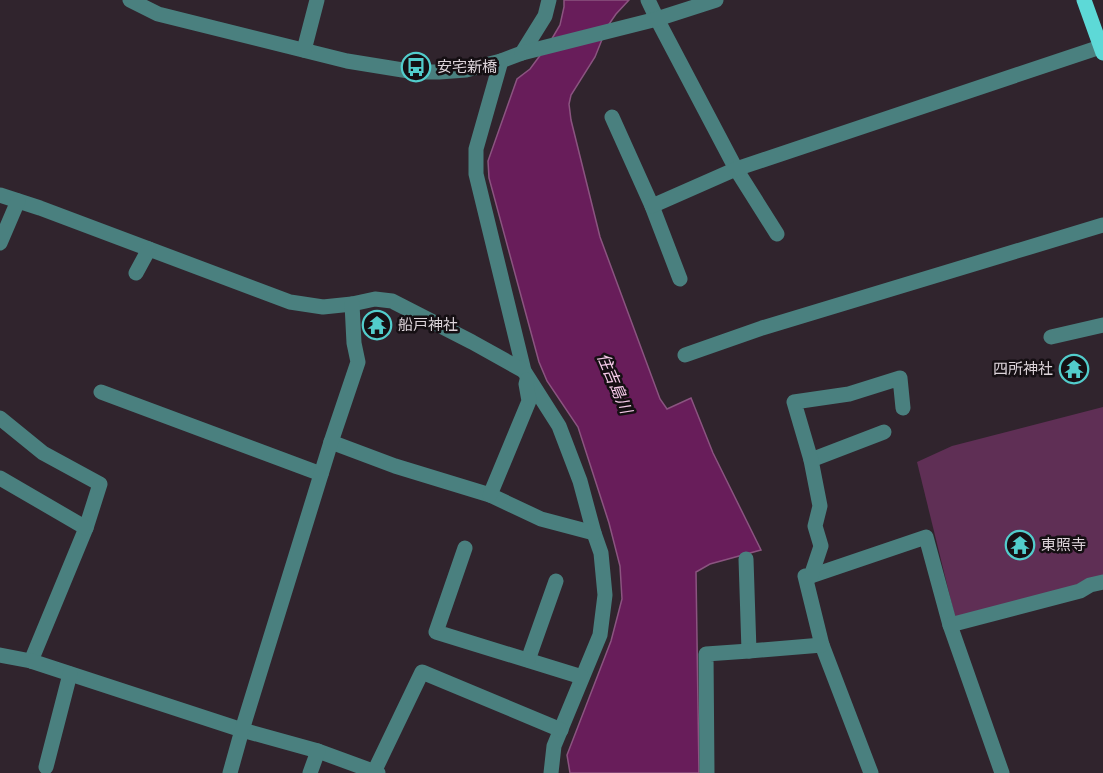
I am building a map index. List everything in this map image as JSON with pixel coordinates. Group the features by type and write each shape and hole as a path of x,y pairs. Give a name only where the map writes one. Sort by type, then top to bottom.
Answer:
{"main road":[{"path":"1084,0 1102,49"}],"street":[{"path":"130,0 158,14 347,61 415,72 466,70 538,48 657,20 716,0"},
{"path":"304,50 316,0"},
{"path":"522,53 545,16 549,0"},
{"path":"648,0 736,169 777,234"},
{"path":"652,206 736,169 1102,49"},
{"path":"490,495 529,401 526,374 476,174 476,148 501,61"},
{"path":"612,117 652,206 680,279"},
{"path":"0,195 290,302 323,307 375,299 392,301 472,342 526,374 559,426 580,481 601,553 605,595 600,635 554,746 551,773"},
{"path":"0,243 18,201"},
{"path":"685,355 762,328 1103,225"},
{"path":"136,273 148,249"},
{"path":"230,773 321,474 358,362 354,343 352,304"},
{"path":"1052,337 1103,325"},
{"path":"811,576 821,546 814,526 820,506 811,460 794,402 849,394 900,378 903,408"},
{"path":"101,393 321,474"},
{"path":"0,418 43,453 100,484 86,528 31,661"},
{"path":"811,460 884,432"},
{"path":"331,442 395,466 490,495 541,519 594,533"},
{"path":"0,478 86,528"},
{"path":"871,773 822,645 805,576 811,576 926,537 950,625 1002,773"},
{"path":"465,548 436,632 582,677"},
{"path":"746,559 749,651"},
{"path":"528,660 556,581"},
{"path":"950,625 1080,591 1090,585 1103,582"},
{"path":"707,773 706,654 822,645"},
{"path":"0,655 31,661 242,730 318,751 370,771 422,672 561,730"},
{"path":"46,768 70,674"},
{"path":"309,773 318,751"}],"shaded area":[{"path":"1103,407 1103,576 1070,588 955,617 917,462 952,446"}],"water":[{"name":"住吉島川","path":"564,0 629,0 607,27 595,57 571,95 569,104 571,120 600,237 660,399 667,409 691,398 713,453 761,550 710,564 696,572 699,773 570,773 567,755 611,641 622,599 620,566 609,523 578,427 547,381 539,362 489,178 488,161 517,79 530,69 550,42 560,25"}],"place":[{"name":"安宅新橋","path":"416,67"},
{"name":"船戸神社","path":"377,325"},
{"name":"四所神社","path":"1074,369"},
{"name":"東照寺","path":"1020,545"}]}
